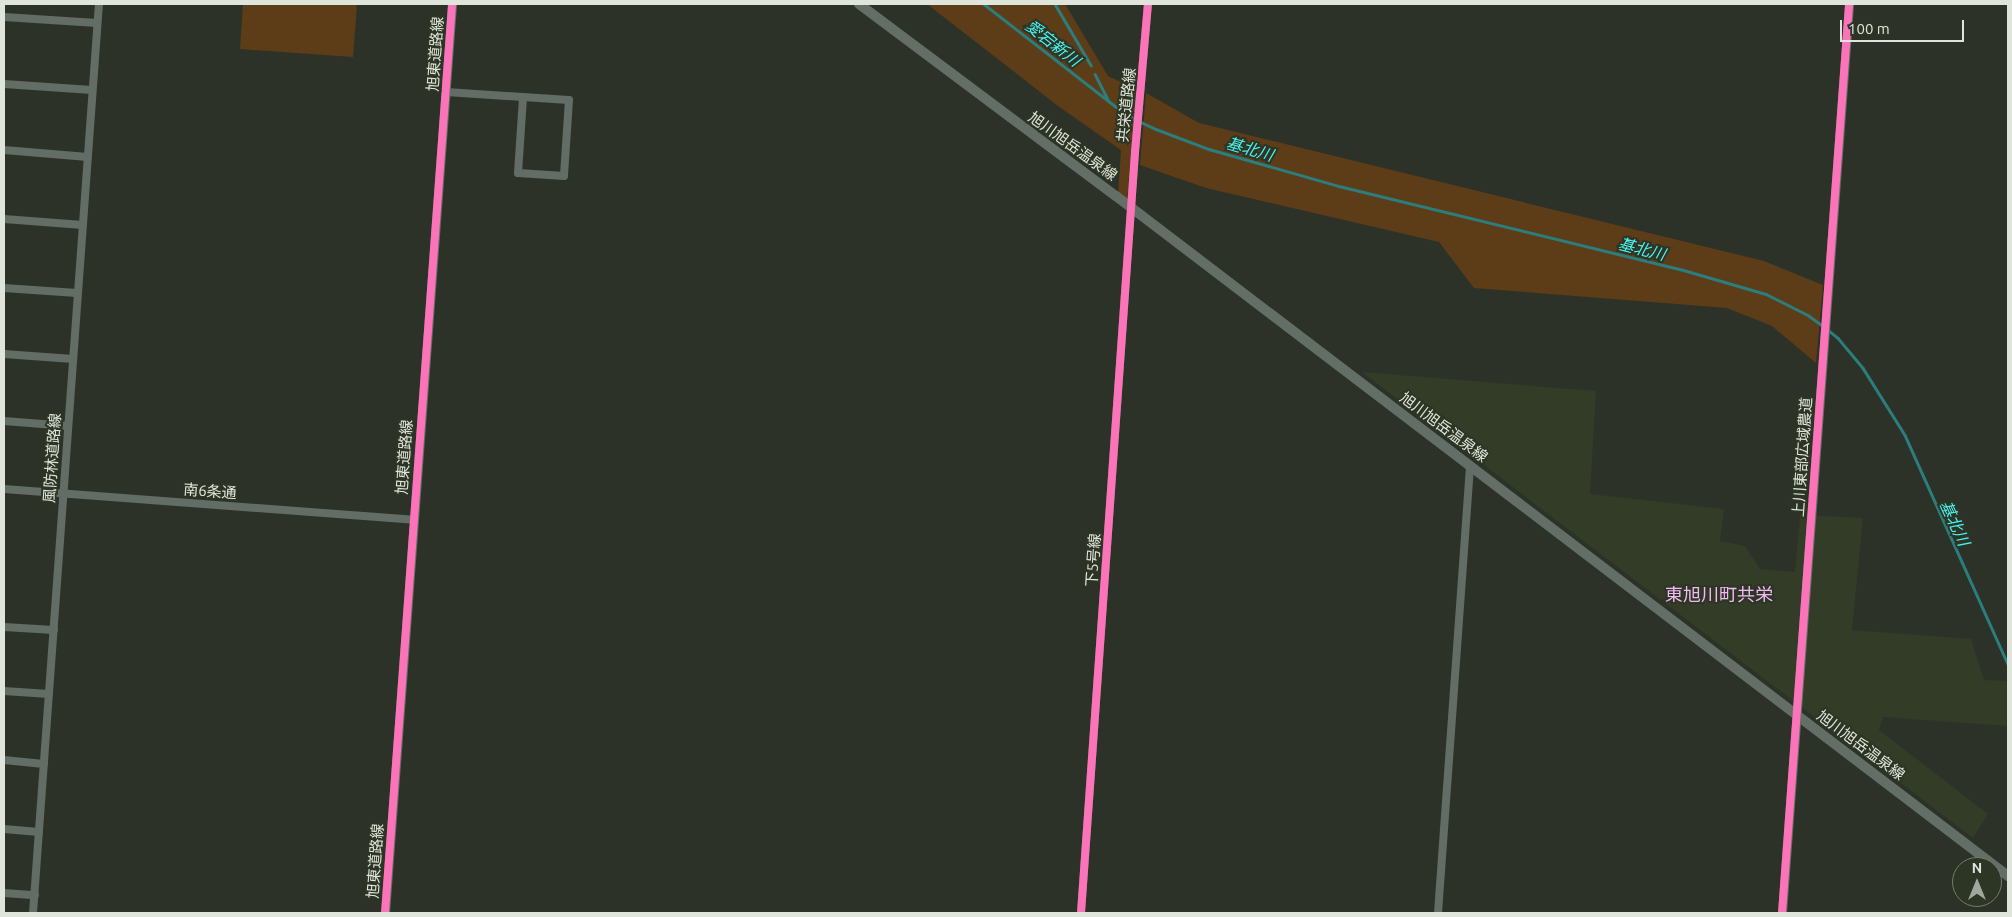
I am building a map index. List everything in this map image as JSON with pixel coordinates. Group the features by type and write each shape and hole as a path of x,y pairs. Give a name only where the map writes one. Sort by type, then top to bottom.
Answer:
{"main road":[{"name":"旭川旭岳温泉線","path":"859,4 1132,209 2008,876"}],"street":[{"name":"風防林道路線","path":"33,913 99,4"},
{"name":"旭東道路線","path":"385,913 452,4"},
{"name":"共栄道路線","path":"1132,209 1148,4"},
{"name":"上川東部広域農道","path":"1782,913 1849,4"},
{"path":"4,17 97,23"},
{"path":"4,84 92,90"},
{"path":"446,92 569,100 564,176 518,173 523,98"},
{"path":"4,150 88,157"},
{"name":"下5号線","path":"1081,913 1132,209"},
{"path":"4,219 82,225"},
{"path":"4,288 77,293"},
{"path":"4,354 73,359"},
{"path":"4,421 68,426"},
{"path":"1438,913 1470,466"},
{"name":"南6条通","path":"4,489 414,520"},
{"path":"4,627 54,630"},
{"path":"4,691 49,694"},
{"path":"4,760 44,764"},
{"path":"4,829 39,832"},
{"path":"4,893 35,895"}],"shaded area":[{"path":"243,4 357,4 353,57 240,49"},
{"path":"927,4 1065,4 1108,76 1136,89 1127,202 1118,195 1121,150 1058,106"},
{"path":"1146,93 1199,123 1764,261 1823,285 1816,363 1772,326 1727,308 1474,288 1439,242 1206,188 1140,165"},
{"path":"1362,372 1596,391 1590,494 1724,509 1720,541 1745,546 1760,569 1795,572 1800,515 1863,518 1852,630 1971,639 1984,680 2008,681 2008,726 1883,717 1879,730 1988,814 1973,838"}],"waterway":[{"name":"基北川","path":"984,4 1128,116 1156,129 1209,149 1339,186 1680,269 1766,294 1808,315 1823,326"},
{"name":"基北川","path":"1055,4 1091,65"},
{"name":"基北川","path":"1095,74 1108,99"},
{"name":"基北川","path":"1827,329 1838,338 1863,368 1905,435 2008,664"}],"cycle path":[{"path":"385,913 452,4"},
{"path":"1081,913 1135,152 1148,4"},
{"path":"1782,913 1849,4"}],"district":[{"name":"東旭川町共栄","path":"1719,594"}],"water label":[{"name":"愛宕新川","path":"1053,43"}]}
